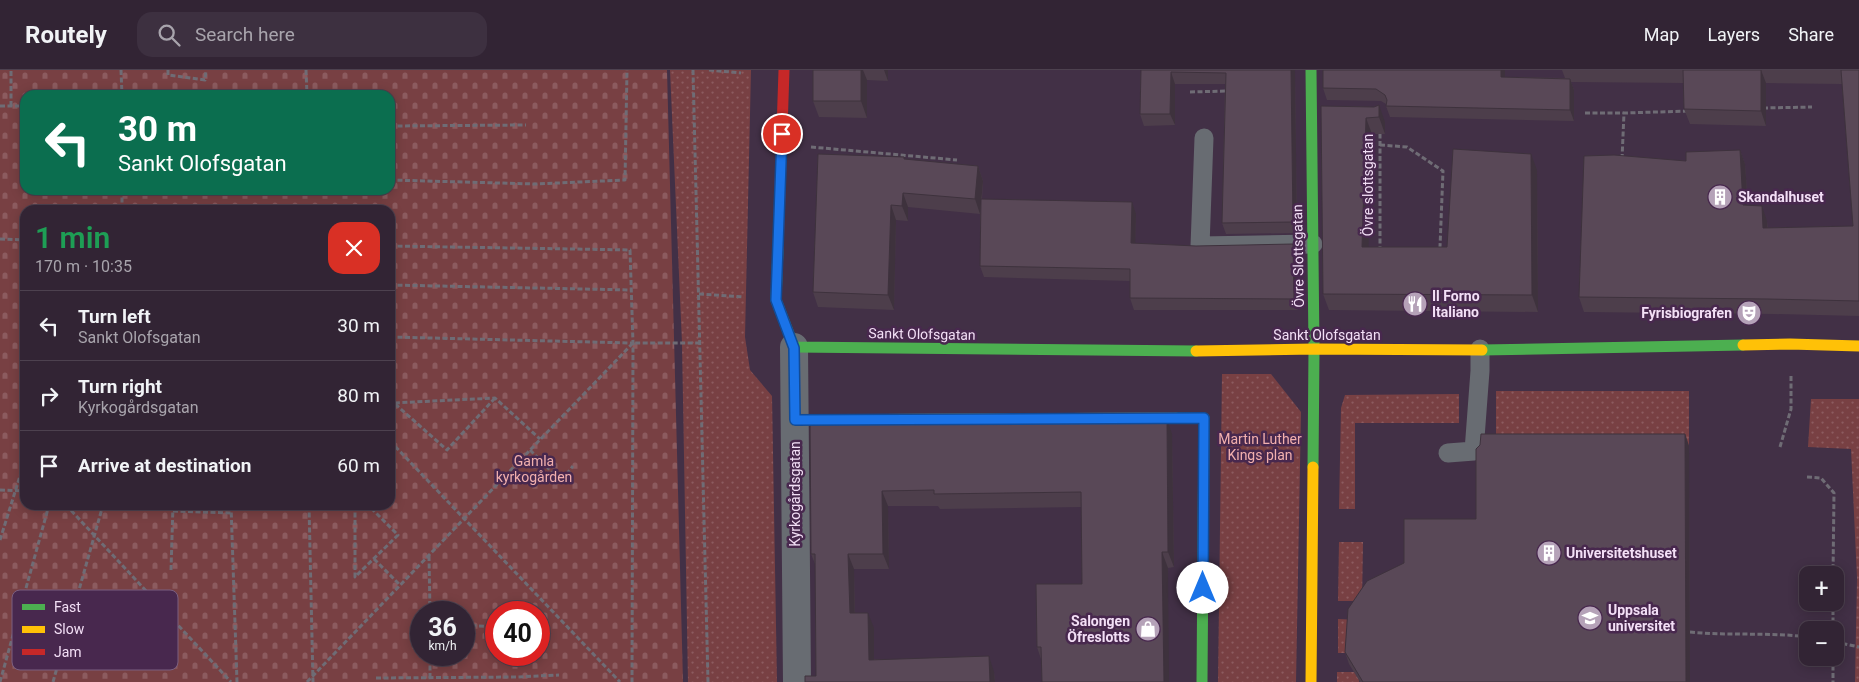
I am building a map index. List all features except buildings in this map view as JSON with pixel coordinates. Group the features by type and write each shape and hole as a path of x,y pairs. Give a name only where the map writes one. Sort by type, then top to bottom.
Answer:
{"street":[{"name":"Kyrkogårdsgatan","path":"784,70 776,300 794,348 797,682"},
{"name":"Övre Slottsgatan","path":"1311,70 1314,349 1311,682"},
{"name":"Sankt Olofsgatan","path":"794,348 1130,351 1400,350 1790,344 1859,346"},
{"path":"795,420 1204,418 1202,682"}],"lane":[{"path":"1312,111 1331,111"},
{"path":"1204,138 1200,246 1313,244"},
{"path":"1448,453 1474,451 1480,349"}],"path":[{"path":"11,70 11,106"},
{"path":"122,70 122,90"},
{"path":"168,70 168,74 205,80 206,70"},
{"path":"306,70 307,90"},
{"path":"395,180 535,184 625,180 627,70"},
{"path":"692,70 708,682"},
{"path":"709,70 741,73"},
{"path":"1190,92 1236,91"},
{"path":"0,106 20,106"},
{"path":"1762,108 1812,106"},
{"path":"1585,113 1693,111"},
{"path":"1622,163 1624,113"},
{"path":"395,126 526,125"},
{"name":"Övre slottsgatan","path":"1380,129 1380,253"},
{"name":"Övre Slottsgatan","path":"1380,145 1407,147 1443,171 1440,247 1431,252"},
{"path":"810,147 956,160"},
{"path":"0,240 20,240"},
{"path":"395,246 630,250 633,343 632,682"},
{"name":"Övre Slottsgatan","path":"1380,253 1388,254"},
{"path":"395,285 631,290"},
{"path":"395,337 700,343"},
{"path":"307,682 633,343"},
{"path":"1780,447 1791,410 1790,344"},
{"path":"395,403 495,398 540,439"},
{"path":"395,404 447,450 495,398"},
{"path":"395,446 620,682"},
{"path":"530,450 561,481 573,466"},
{"path":"0,540 20,477"},
{"path":"1807,477 1821,478 1834,493 1834,566"},
{"path":"0,490 20,490"},
{"path":"25,590 48,510"},
{"path":"71,510 145,590"},
{"path":"79,590 102,510"},
{"path":"309,510 313,682"},
{"path":"355,510 355,577 398,535 373,510"},
{"path":"171,570 173,511 231,513 236,682"},
{"path":"429,555 430,601"},
{"path":"374,559 400,585"},
{"path":"178,626 230,682"},
{"path":"1690,632 1721,635 1799,637"},
{"path":"0,682 12,639"},
{"path":"1844,644 1859,647"},
{"path":"430,666 430,678"},
{"path":"1833,666 1833,682"},
{"path":"376,678 559,675"},
{"path":"517,677 517,682"}],"green space":[{"name":"Gamla kyrkogården","path":"0,70 667,70 683,682 0,682"},
{"path":"670,70 751,70 745,337 750,370 772,396 777,682 688,682 682,343"},
{"name":"Martin Luther Kings plan","path":"1222,374 1271,374 1301,412 1296,682 1218,682"},
{"path":"1496,391 1689,391 1689,446 1496,446"},
{"path":"1459,394 1459,423 1355,423 1355,509 1339,509 1341,408 1345,395"},
{"path":"1811,399 1859,399 1859,682 1855,682 1857,578 1851,449 1808,447"},
{"path":"1339,542 1363,542 1362,601 1338,601"},
{"path":"1338,619 1359,620 1359,653 1338,653"},
{"path":"1337,672 1359,672 1359,682 1337,682"}],"traffic: fast":[{"path":"1311,70 1314,349 1313,467"},
{"path":"778,249 776,300 794,347 1196,351"},
{"path":"1482,350 1743,345"},
{"path":"1176,418 1204,418 1202,682"}],"traffic: slow":[{"path":"1743,345 1859,346"},
{"path":"1196,351 1314,349 1482,350"},
{"path":"795,420 1176,418"},
{"path":"1311,682 1313,467"}],"traffic: jam":[{"path":"778,249 784,70"}],"place":[{"name":"Skandalhuset","path":"1720,197"},
{"name":"Il Forno Italiano","path":"1415,304"},
{"name":"Fyrisbiografen","path":"1749,313"},
{"name":"Universitetshuset","path":"1549,553"},
{"name":"Uppsala universitet","path":"1590,618"},
{"name":"Salongen Öfreslotts","path":"1148,629"}],"route":[{"path":"782,134 776,300 794,348 795,420 1204,418 1203,588"}]}
